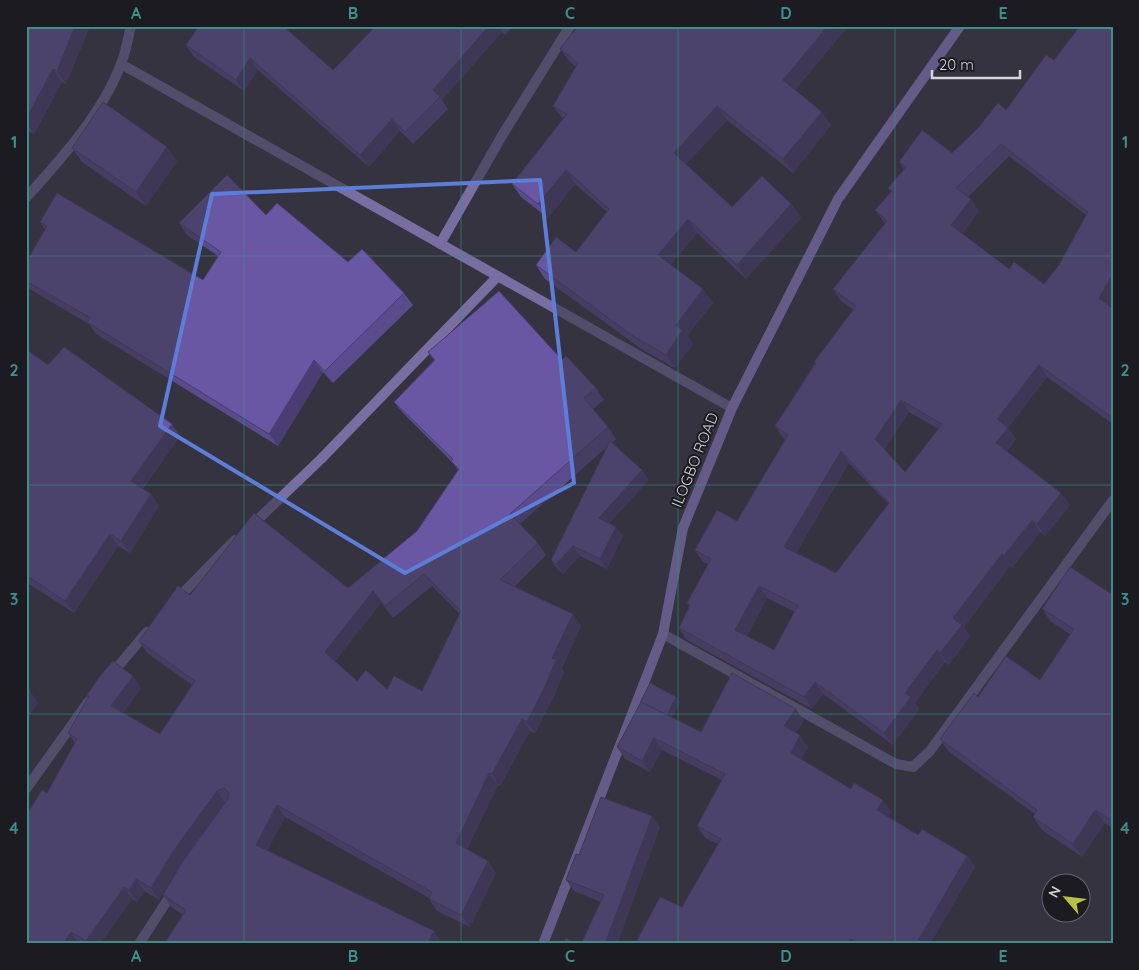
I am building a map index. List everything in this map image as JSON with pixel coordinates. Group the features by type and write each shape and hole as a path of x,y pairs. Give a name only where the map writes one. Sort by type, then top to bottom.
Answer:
{"main road":[{"name":"ILOGBO ROAD","path":"543,944 663,634 684,528 732,408 838,199 960,26"}],"street":[{"path":"26,198 58,162 100,106 121,64 131,26"},
{"path":"440,244 503,134 570,26"},
{"path":"121,64 732,408"},
{"path":"170,606 188,585 321,459 497,277"},
{"path":"663,634 896,764 913,767 930,751 1112,504"},
{"path":"26,789 77,714 158,621"},
{"path":"139,944 156,921 181,878"}],"highlighted area":[{"path":"540,180 574,483 405,573 160,426 212,194"}],"building":[{"path":"26,26 75,26 57,71 53,69 26,119"},
{"path":"199,26 283,26 333,70 376,26 489,26 433,90 440,97 405,132 392,119 360,155 250,58 236,80 186,45"},
{"path":"578,26 828,26 783,80 822,112 783,159 717,106 674,153 732,207 762,176 791,204 737,265 688,219 658,255 703,289 676,325 683,330 666,355 633,336 536,265 556,237 576,252 609,209 566,170 538,204 512,184 567,114 553,106 578,63 560,49"},
{"path":"1080,26 1113,26 1113,273 1099,298 1113,309 1113,418 1039,365 997,419 1008,428 996,443 1061,493 1037,524 1032,520 1004,556 1002,554 953,618 962,625 940,653 937,650 905,693 911,697 884,733 815,682 804,697 679,628 690,605 687,603 711,559 695,550 717,510 737,521 788,435 775,426 816,363 814,362 856,306 833,289 887,221 875,210 892,191 888,188 906,167 899,162 922,130 952,153 977,129 998,103 1006,110 1046,55 1054,60","holes":["1001,144 1088,212 1059,265 1044,284 1014,262 1009,269 951,225 971,199 956,188","901,400 942,424 905,472 875,439","841,451 889,503 836,573 784,547","759,586 798,605 774,650 735,630"]},
{"path":"103,102 167,147 136,192 72,148"},
{"path":"227,175 266,215 277,203 348,262 362,249 404,293 325,371 314,360 269,434 87,322 91,318 26,281 26,263 47,226 40,222 57,193 203,280 221,252 179,223"},
{"path":"499,291 562,360 566,356 596,388 584,398 608,427 510,514 538,543 500,580 573,614 552,658 556,660 546,684 527,722 522,719 492,774 489,773 456,843 488,861 461,915 429,899 432,892 277,805 256,845 434,931 427,944 164,944 186,910 163,895 183,861 228,799 229,793 224,788 217,791 172,853 151,888 136,879 129,890 124,887 86,941 71,932 63,944 26,944 26,816 42,790 47,793 77,739 68,733 89,696 87,695 113,661 133,676 111,706 160,734 195,681 139,641 178,586 190,595 254,513 348,588 417,531 459,469 451,461 453,459 394,402 435,360 428,352","holes":["424,574 461,611 422,691 394,676 387,689 366,670 357,681 325,652 373,591 385,606"]},
{"path":"64,347 172,424 131,481 151,494 121,541 110,534 65,601 26,575 26,349 48,365"},
{"path":"610,441 642,470 599,518 616,527 600,559 573,546 556,564 551,560"},
{"path":"1070,567 1113,595 1113,821 1095,810 1073,844 1033,817 1037,810 940,739 974,693 978,697 1006,656 1040,680 1074,629 1042,609"},
{"path":"732,673 796,709 784,726 800,735 791,753 851,789 854,783 883,800 877,810 918,835 922,829 967,856 916,944 859,944 851,939 848,944 635,944 660,897 682,907 721,839 697,826 725,774 654,738 642,761 617,747 641,702 701,732"},
{"path":"650,683 676,697 667,715 640,703"},
{"path":"601,797 652,816 605,944 581,944 604,895 566,880 576,854 579,855"},
{"path":"566,938 577,944 563,944"}]}
